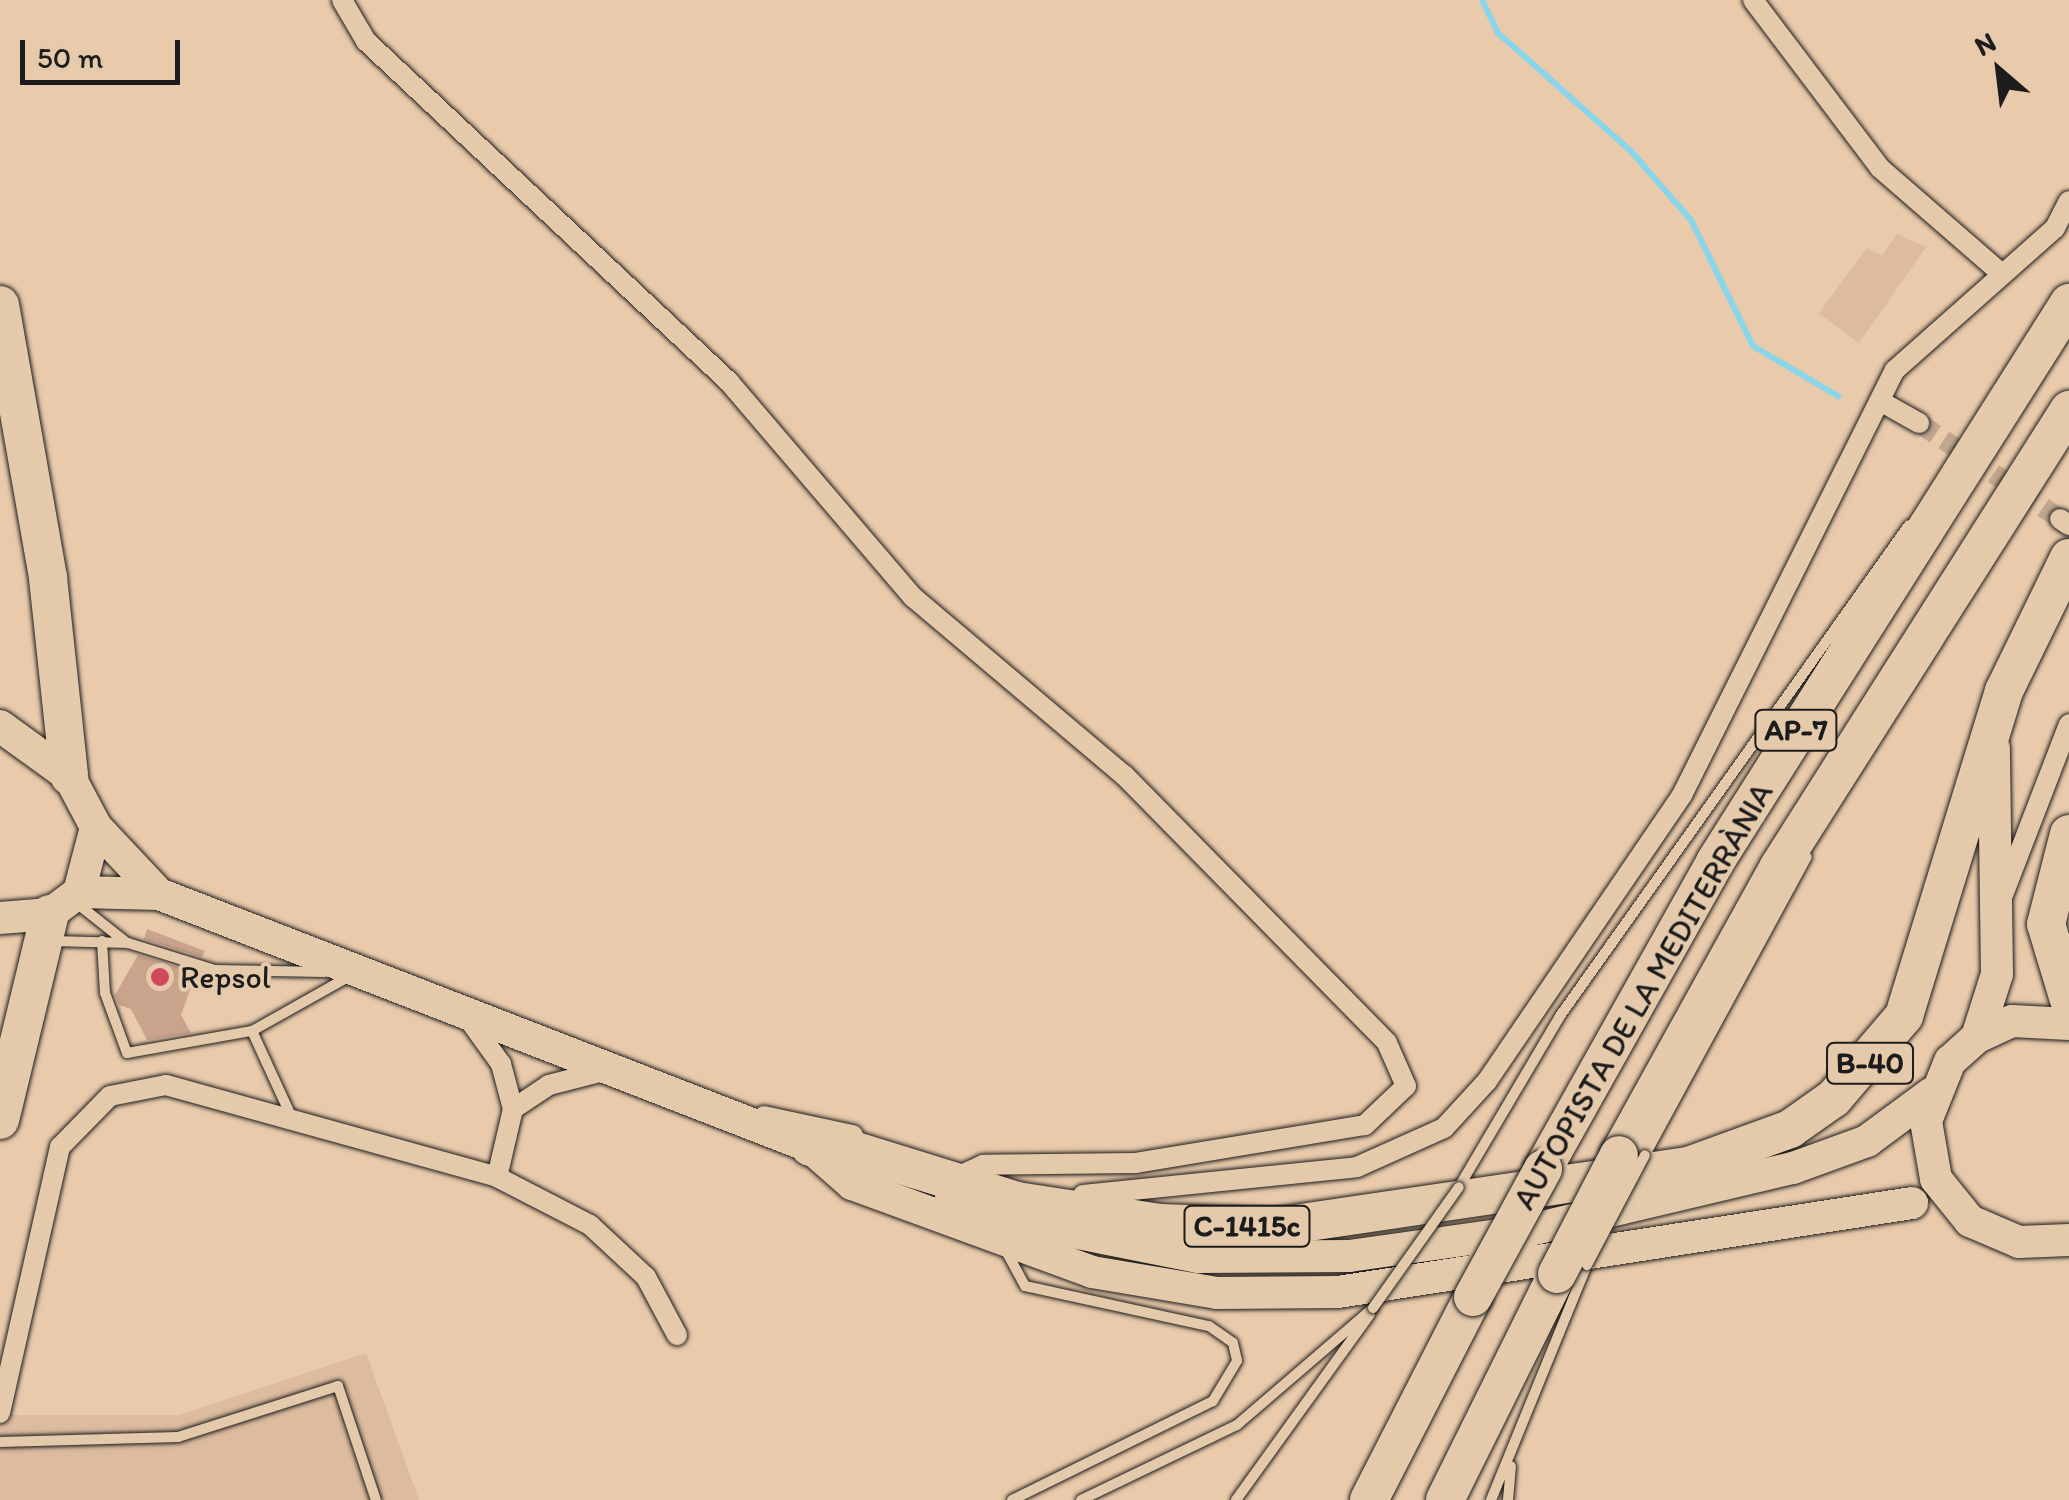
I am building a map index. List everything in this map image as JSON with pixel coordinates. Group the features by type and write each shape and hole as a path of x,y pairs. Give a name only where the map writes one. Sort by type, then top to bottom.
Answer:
{"highway":[{"name":"AUTOPISTA DE LA MEDITERRÀNIA","path":"1369,1500 1473,1297 1716,862 2069,303"},
{"path":"0,305 48,578 69,776"},
{"name":"AUTOPISTA DE LA MEDITERRÀNIA","path":"1445,1500 1877,705 2069,410"},
{"path":"1995,718 2069,558"},
{"name":"B-40","path":"1688,1166 1790,1129 1878,1054 1920,980 1995,718"},
{"path":"2069,834 2046,924 2069,1000"},
{"path":"0,1120 61,912"},
{"name":"C-1415c","path":"810,1147 846,1148 1018,1201 1160,1223 1275,1227 1688,1166"}],"main road":[{"path":"1977,1037 1996,974 2000,900 1995,718"},
{"name":"C-1415c","path":"0,726 69,776 96,828 159,894 608,1070 716,1106 810,1147 1013,1220 1199,1257 1349,1256 1645,1207 1822,1197 1952,1204"},
{"path":"61,912 96,828"},
{"name":"C-1415c","path":"0,918 61,912 159,894"},
{"path":"1977,1037 2012,1021 2069,1024"},
{"name":"C-1415c","path":"1645,1207 1868,1141 1932,1093 1977,1037"},
{"path":"1932,1093 1927,1151 1952,1204 1993,1235 2069,1240"},
{"name":"C-1415c","path":"810,1147 852,1184 1002,1238 1158,1286 1338,1292 1912,1203"}],"street":[{"path":"342,0 391,66 730,384 913,597 1124,776 1387,1043 1406,1086 1365,1126 1136,1163 982,1166 964,1174"},
{"path":"1753,0 1880,168 2001,273"},
{"path":"716,1106 847,1133 964,1174 1034,1193 1218,1188 1357,1167 1444,1128 1486,1081 1682,795 1880,401 1925,338 2055,228 2069,200"},
{"path":"1880,401 1918,424"},
{"path":"2000,900 2069,724"},
{"path":"465,1014 500,1064 513,1110 497,1177"},
{"path":"513,1110 549,1085 608,1070"},
{"path":"0,1413 60,1146 110,1096 166,1085 497,1177 590,1225 646,1277 677,1336"}],"lane":[{"path":"1236,1500 1460,1187 1560,1016 1883,551 1955,478"},
{"path":"61,912 102,942 128,943"},
{"path":"61,912 128,943 215,970 356,973"},
{"path":"102,942 106,993 127,1053 252,1032 356,973"},
{"path":"252,1032 293,1121"},
{"path":"1002,1238 1026,1286 1210,1326 1234,1343 1238,1361 1213,1401 1012,1500"},
{"path":"1491,1500 1511,1459 1572,1270"},
{"path":"1080,1500 1236,1425 1373,1308"},
{"path":"0,1442 178,1438 338,1386 376,1500"},
{"path":"1508,1500 1511,1459"}],"shaded area":[{"path":"1897,234 1926,247 1859,343 1819,313 1867,248 1882,256"},
{"path":"366,1353 419,1500 0,1500 0,1415 179,1415"}],"building":[{"path":"147,929 205,951 202,957 144,939"},
{"path":"138,955 196,973 181,1015 191,1033 147,1040 131,1009 119,1005 115,995"}],"waterway":[{"path":"1482,0 1498,33 1631,151 1691,220 1753,346 1838,396"}],"tunnel":[{"path":"1919,423 2060,519"}],"place":[{"name":"Repsol","path":"160,977"}]}
